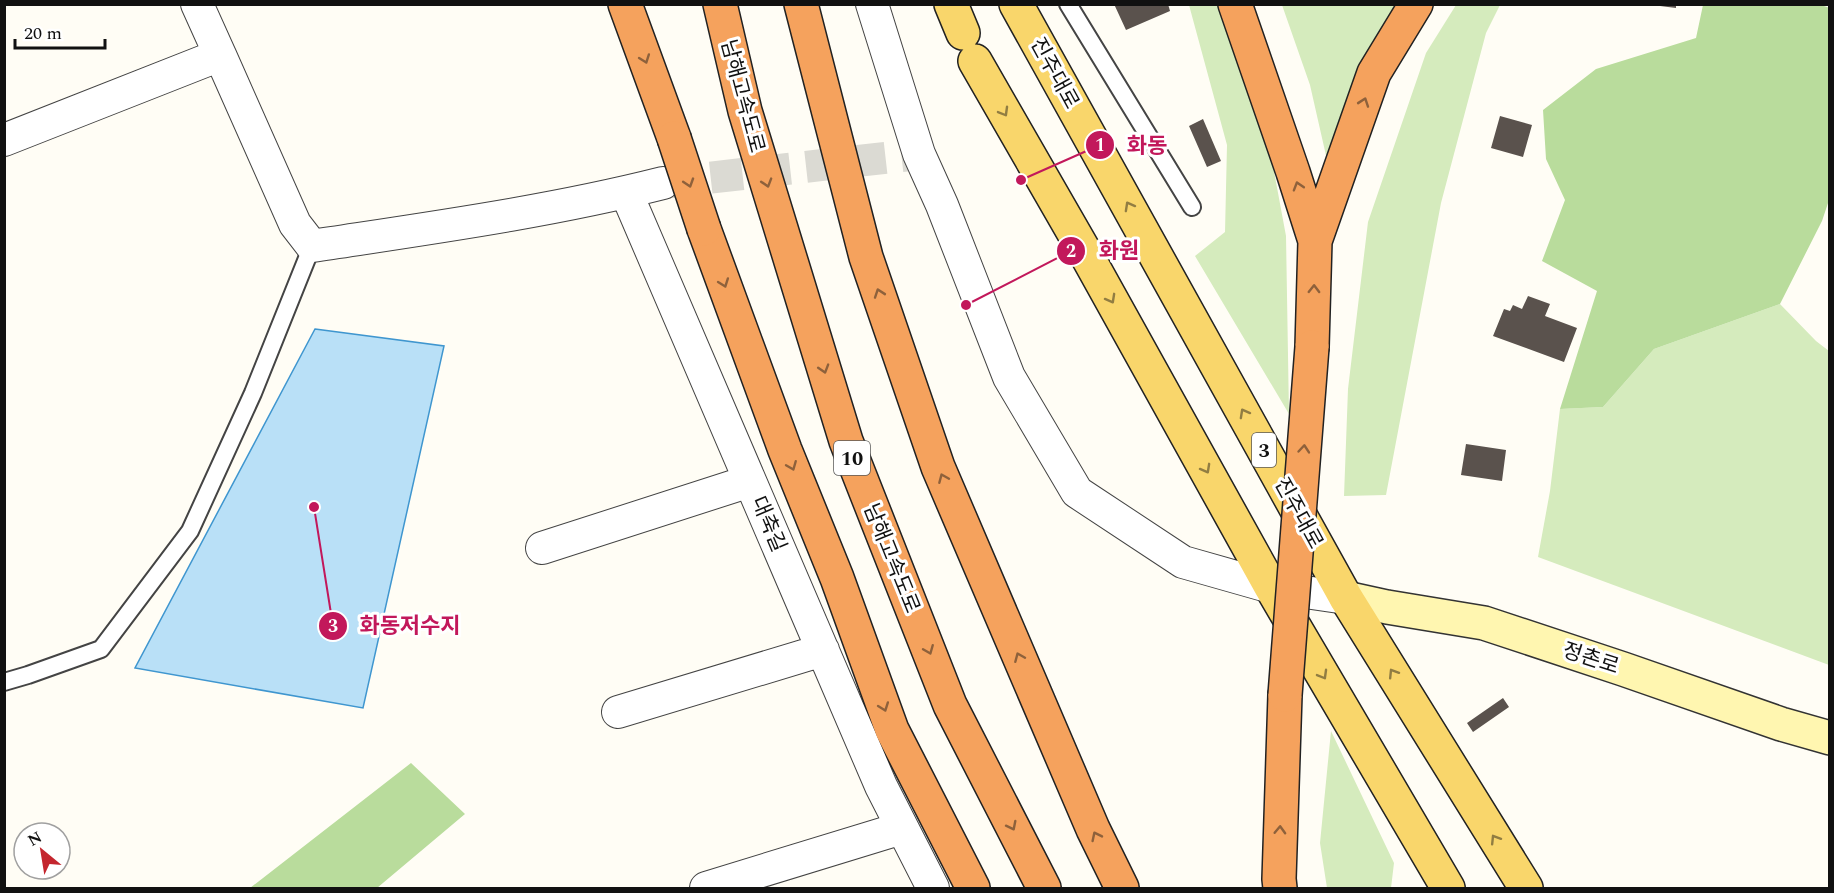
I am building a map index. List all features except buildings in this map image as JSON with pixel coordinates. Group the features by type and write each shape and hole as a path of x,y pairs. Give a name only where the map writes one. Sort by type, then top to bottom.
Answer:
{"highway":[{"path":"625,4 785,450 837,578 892,730 973,888"},
{"name":"남해고속도로","path":"720,4 745,111 846,441 950,705 1044,888"},
{"path":"801,4 866,257 938,466 1093,829 1122,888"},
{"path":"1235,4 1315,241"},
{"path":"1280,888 1285,695 1312,347 1315,241 1374,73 1416,4"}],"main road":[{"name":"진주대로","path":"1016,4 1346,598 1526,888"},
{"path":"963,33 1272,587 1448,888"},
{"name":"정촌로","path":"1346,598 1484,623 1781,724 1830,738"}],"street":[{"path":"197,4 295,224 312,246 508,215 663,183"},
{"path":"873,4 919,154 942,205 1009,377 1077,492 1183,562 1272,587 1346,598"},
{"path":"4,140 220,55"},
{"name":"대축길","path":"626,192 881,786 933,888"},
{"path":"542,548 750,481"},
{"path":"618,712 823,650"},
{"path":"706,888 902,828"}],"lane":[{"path":"1068,4 1192,207"},
{"path":"4,681 28,675 101,649 190,531 253,393 312,246"}],"green space":[{"path":"1189,5 1225,5 1258,85 1286,236 1289,414 1195,256 1225,232 1227,145"},
{"path":"1282,5 1400,5 1332,182 1310,85"},
{"path":"1456,5 1500,5 1486,33 1441,203 1386,495 1344,496 1348,389 1368,222 1426,53"},
{"path":"1703,5 1821,5 1830,8 1829,200 1822,221 1780,304 1654,349 1603,407 1560,409 1597,291 1542,261 1565,200 1546,159 1543,110 1596,69 1696,38"},
{"path":"1780,304 1829,351 1829,665 1538,557 1550,491 1560,409 1603,407 1654,349"},
{"path":"1331,731 1394,863 1391,888 1327,888 1320,843"},
{"path":"411,763 465,814 377,888 250,888"}],"water":[{"path":"315,329 444,346 363,708 135,668"}],"tunnel":[{"path":"663,183 919,154"}],"place":[{"name":"화동","path":"1021,180"},
{"name":"화원","path":"966,305"},
{"name":"화동저수지","path":"314,507"}]}
